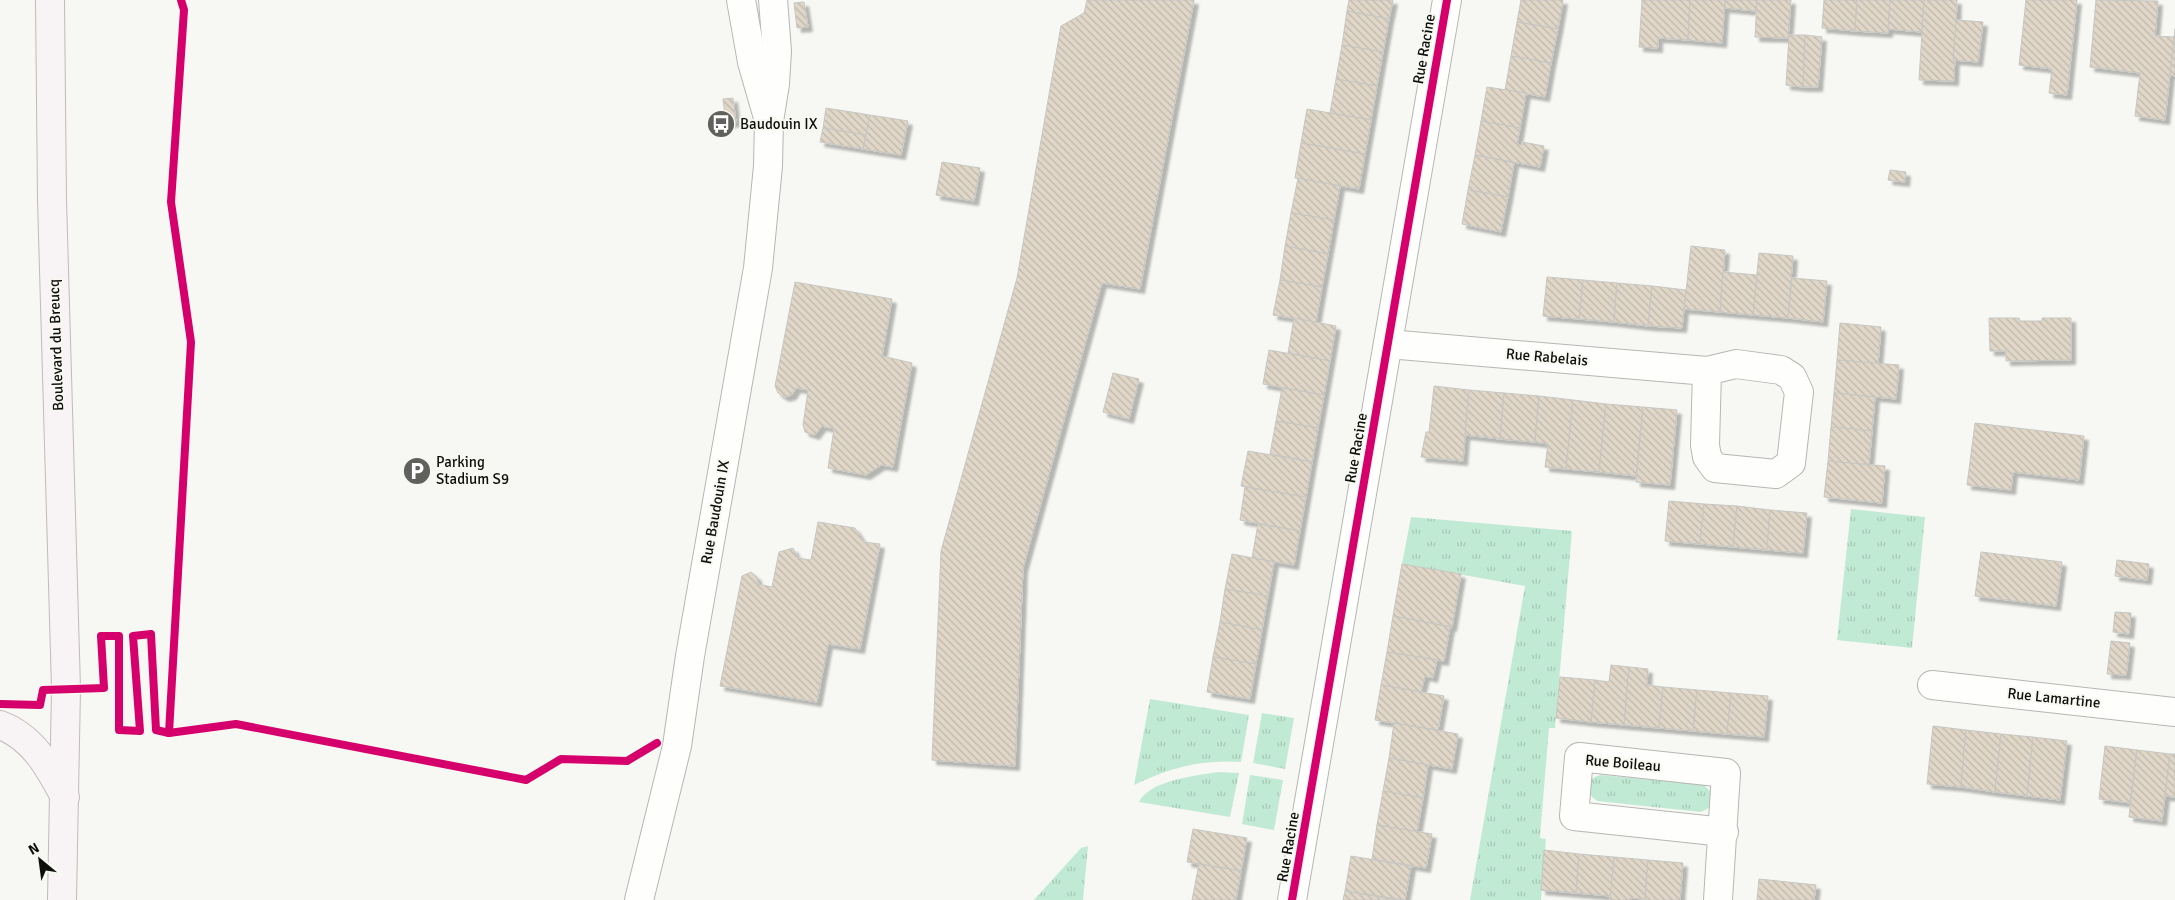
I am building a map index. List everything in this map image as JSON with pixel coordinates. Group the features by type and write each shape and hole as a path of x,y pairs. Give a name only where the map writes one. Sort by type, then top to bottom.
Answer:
{"main road":[{"name":"Boulevard du Breucq","path":"50,0 52,200 66,689 66,798"},
{"path":"0,725 13,730 35,748 48,766 66,798 62,900"}],"street":[{"name":"Rue Baudouin IX","path":"741,0 752,62 769,120"},
{"name":"Rue Baudouin IX","path":"639,900 676,746 754,287 765,206 769,120 775,84 777,51 773,0"},
{"name":"Rue Racine","path":"1292,900 1447,0"},
{"name":"Rue Rabelais","path":"1388,344 1707,371 1736,364 1781,370 1792,377 1799,392 1791,463 1776,474 1715,468 1707,456 1705,445 1707,371"},
{"name":"Rue Lamartine","path":"1932,685 2175,712"},
{"name":"Rue Boileau","path":"1718,900 1724,832 1726,773 1579,757 1574,816 1724,832"}],"green space":[{"path":"1851,509 1925,517 1912,648 1837,640"},
{"path":"1411,517 1572,531 1555,728 1549,728 1540,838 1546,839 1541,900 1470,900 1525,586 1402,564"},
{"path":"1150,699 1249,715 1241,762 1199,763 1173,769 1134,785"},
{"path":"1262,713 1294,718 1285,769 1253,763"},
{"path":"1218,772 1239,773 1230,817 1139,802 1153,789 1163,784 1186,777"},
{"path":"1250,775 1283,780 1274,830 1242,824"},
{"path":"1601,775 1704,785 1711,792 1711,807 1701,812 1597,801 1588,793 1588,786 1592,779"},
{"path":"1088,846 1083,900 1034,900 1081,848"}],"building":[{"path":"1087,0 1194,0 1140,289 1102,283 1023,568 1015,766 932,760 941,551 1017,278 1061,26 1084,13"},
{"path":"1349,0 1393,0 1389,19 1347,11"},
{"path":"1521,0 1563,0 1558,29 1517,22"},
{"path":"1642,0 1690,0 1688,40 1658,38 1658,48 1639,47"},
{"path":"1690,0 1725,0 1722,43 1688,40"},
{"path":"1725,0 1757,0 1756,11 1725,8"},
{"path":"1757,0 1791,0 1788,38 1755,37"},
{"path":"1824,0 1857,0 1855,31 1822,28"},
{"path":"1857,0 1890,0 1888,33 1855,31"},
{"path":"1890,0 1924,0 1922,32 1888,29"},
{"path":"1924,0 1957,0 1954,81 1919,80"},
{"path":"2026,0 2077,0 2067,95 2049,93 2052,69 2019,65"},
{"path":"2096,0 2158,1 2155,36 2174,37 2165,120 2135,116 2140,73 2090,67"},
{"path":"804,2 808,27 797,28 794,3"},
{"path":"1347,11 1389,19 1383,52 1342,45"},
{"path":"1956,20 1983,22 1978,62 1953,60"},
{"path":"1517,22 1558,29 1551,63 1511,56"},
{"path":"2175,29 2175,76 2170,75"},
{"path":"1789,35 1805,35 1803,87 1786,85"},
{"path":"1805,35 1822,37 1818,87 1803,87"},
{"path":"1342,45 1383,52 1377,86 1336,79"},
{"path":"1511,56 1551,63 1545,97 1505,90"},
{"path":"1336,79 1377,86 1371,120 1330,113"},
{"path":"1487,87 1526,93 1520,128 1481,121"},
{"path":"733,98 736,122 726,124 723,99"},
{"path":"826,108 870,115 866,135 823,128"},
{"path":"1307,109 1371,120 1365,154 1301,143"},
{"path":"870,115 908,121 901,155 863,149"},
{"path":"1481,121 1520,128 1517,144 1522,145 1522,142 1544,146 1540,167 1475,155"},
{"path":"823,128 866,135 863,149 820,142"},
{"path":"1301,143 1365,154 1359,189 1295,178"},
{"path":"1475,155 1514,163 1508,197 1468,190"},
{"path":"942,162 980,168 974,201 936,195"},
{"path":"1890,170 1906,172 1905,182 1888,180"},
{"path":"1298,178 1340,186 1334,220 1291,213"},
{"path":"1468,190 1508,197 1501,232 1462,224"},
{"path":"1291,213 1334,220 1328,254 1285,246"},
{"path":"1285,246 1328,254 1322,287 1280,280"},
{"path":"1691,246 1725,250 1720,312 1684,309"},
{"path":"1759,253 1793,256 1788,318 1753,315"},
{"path":"1723,272 1757,275 1753,315 1720,312"},
{"path":"1547,277 1583,280 1579,319 1543,316"},
{"path":"1792,278 1827,281 1823,322 1788,318"},
{"path":"1280,280 1322,287 1316,322 1273,315"},
{"path":"1583,280 1617,283 1614,322 1579,319"},
{"path":"795,282 892,299 882,356 912,363 893,467 881,465 866,475 828,468 834,429 822,426 815,435 805,432 803,425 808,390 796,388 792,395 785,397 778,393 775,386"},
{"path":"1617,283 1652,286 1648,326 1614,322"},
{"path":"1652,286 1686,290 1682,328 1648,326"},
{"path":"1294,318 1336,326 1330,361 1288,353"},
{"path":"1989,318 2019,318 2020,321 2042,321 2042,318 2071,318 2071,360 2006,361 2006,351 1990,351"},
{"path":"1840,323 1881,327 1878,364 1837,360"},
{"path":"1269,350 1330,361 1324,395 1263,384"},
{"path":"1837,360 1899,365 1896,399 1834,393"},
{"path":"1113,373 1139,379 1129,419 1103,412"},
{"path":"1434,386 1469,390 1463,461 1421,457 1426,432 1429,432"},
{"path":"1282,388 1324,395 1318,428 1276,421"},
{"path":"1469,390 1504,393 1500,439 1465,435"},
{"path":"1504,393 1539,396 1535,442 1500,439"},
{"path":"1834,393 1875,397 1872,431 1831,427"},
{"path":"1539,396 1573,400 1566,469 1545,467 1548,444 1535,442"},
{"path":"1573,400 1606,404 1599,472 1566,469"},
{"path":"1606,404 1643,407 1636,476 1599,472"},
{"path":"1643,407 1677,410 1670,485 1636,482"},
{"path":"1276,421 1318,428 1312,462 1270,454"},
{"path":"1975,423 2084,436 2079,480 2013,472 2011,490 1967,485"},
{"path":"1831,427 1872,431 1869,465 1828,461"},
{"path":"1248,451 1312,462 1306,497 1241,486"},
{"path":"1828,461 1885,466 1882,503 1824,497"},
{"path":"1245,487 1306,497 1300,531 1240,520"},
{"path":"1669,501 1704,504 1700,544 1665,541"},
{"path":"1704,504 1737,506 1733,547 1700,544"},
{"path":"1737,506 1770,510 1767,550 1733,547"},
{"path":"1770,510 1807,513 1803,553 1767,550"},
{"path":"818,522 855,528 864,542 880,544 860,649 828,644 817,702 720,686 742,576 751,572 757,577 758,584 772,587 779,552 793,548 798,558 811,560"},
{"path":"1258,524 1300,531 1294,565 1252,558"},
{"path":"1981,552 2062,562 2056,606 1975,596"},
{"path":"1232,554 1274,562 1268,596 1225,589"},
{"path":"2117,560 2149,564 2147,580 2115,576"},
{"path":"1402,564 1461,574 1452,627 1393,616"},
{"path":"1225,589 1268,596 1262,630 1220,622"},
{"path":"2115,612 2131,613 2129,634 2113,632"},
{"path":"1393,616 1450,627 1444,661 1387,652"},
{"path":"1220,622 1262,630 1256,664 1213,657"},
{"path":"2111,641 2130,643 2126,675 2107,674"},
{"path":"1387,652 1437,660 1433,678 1425,676 1421,692 1381,685"},
{"path":"1213,657 1256,664 1250,699 1207,692"},
{"path":"1611,665 1629,667 1624,725 1591,722 1595,680 1609,682"},
{"path":"1629,667 1648,669 1647,685 1663,687 1659,728 1624,725"},
{"path":"1560,677 1595,680 1591,722 1556,718"},
{"path":"1381,685 1444,696 1438,730 1375,720"},
{"path":"1663,687 1697,690 1693,731 1659,728"},
{"path":"1697,690 1731,693 1727,734 1693,731"},
{"path":"1731,693 1768,696 1764,737 1727,734"},
{"path":"1394,723 1458,734 1452,769 1389,758"},
{"path":"1933,726 1966,730 1961,787 1927,784"},
{"path":"1966,730 2001,734 1995,792 1961,787"},
{"path":"2001,734 2033,737 2027,796 1995,792"},
{"path":"2033,737 2067,741 2060,800 2027,796"},
{"path":"2105,746 2137,750 2130,803 2099,799"},
{"path":"2137,750 2170,754 2162,821 2129,817"},
{"path":"2170,754 2175,754 2175,797 2165,796"},
{"path":"1389,758 1428,765 1423,798 1383,791"},
{"path":"1383,791 1423,798 1417,832 1377,825"},
{"path":"1377,825 1432,834 1426,868 1372,859"},
{"path":"1193,829 1247,838 1241,871 1187,862"},
{"path":"1544,850 1579,854 1576,893 1541,890"},
{"path":"1579,854 1614,857 1611,896 1576,893"},
{"path":"1351,856 1411,866 1405,900 1345,891"},
{"path":"1614,857 1648,860 1645,899 1610,900"},
{"path":"1648,860 1683,863 1680,900 1645,900"},
{"path":"1199,864 1241,871 1236,900 1192,900"},
{"path":"1759,879 1816,885 1814,900 1757,900"},
{"path":"1345,891 1397,900 1343,900"}],"cycle path":[{"path":"169,733 191,342 171,202 184,10 181,0"},
{"path":"1292,900 1447,0"},
{"path":"0,704 40,705 43,690 104,688 101,636 119,636 119,730 140,731 133,636 151,634 156,730 169,733 236,724 526,780 561,759 627,761 657,743"}],"place":[{"name":"Baudouin IX","path":"721,124"},
{"name":"Parking Stadium S9","path":"417,471"}]}
